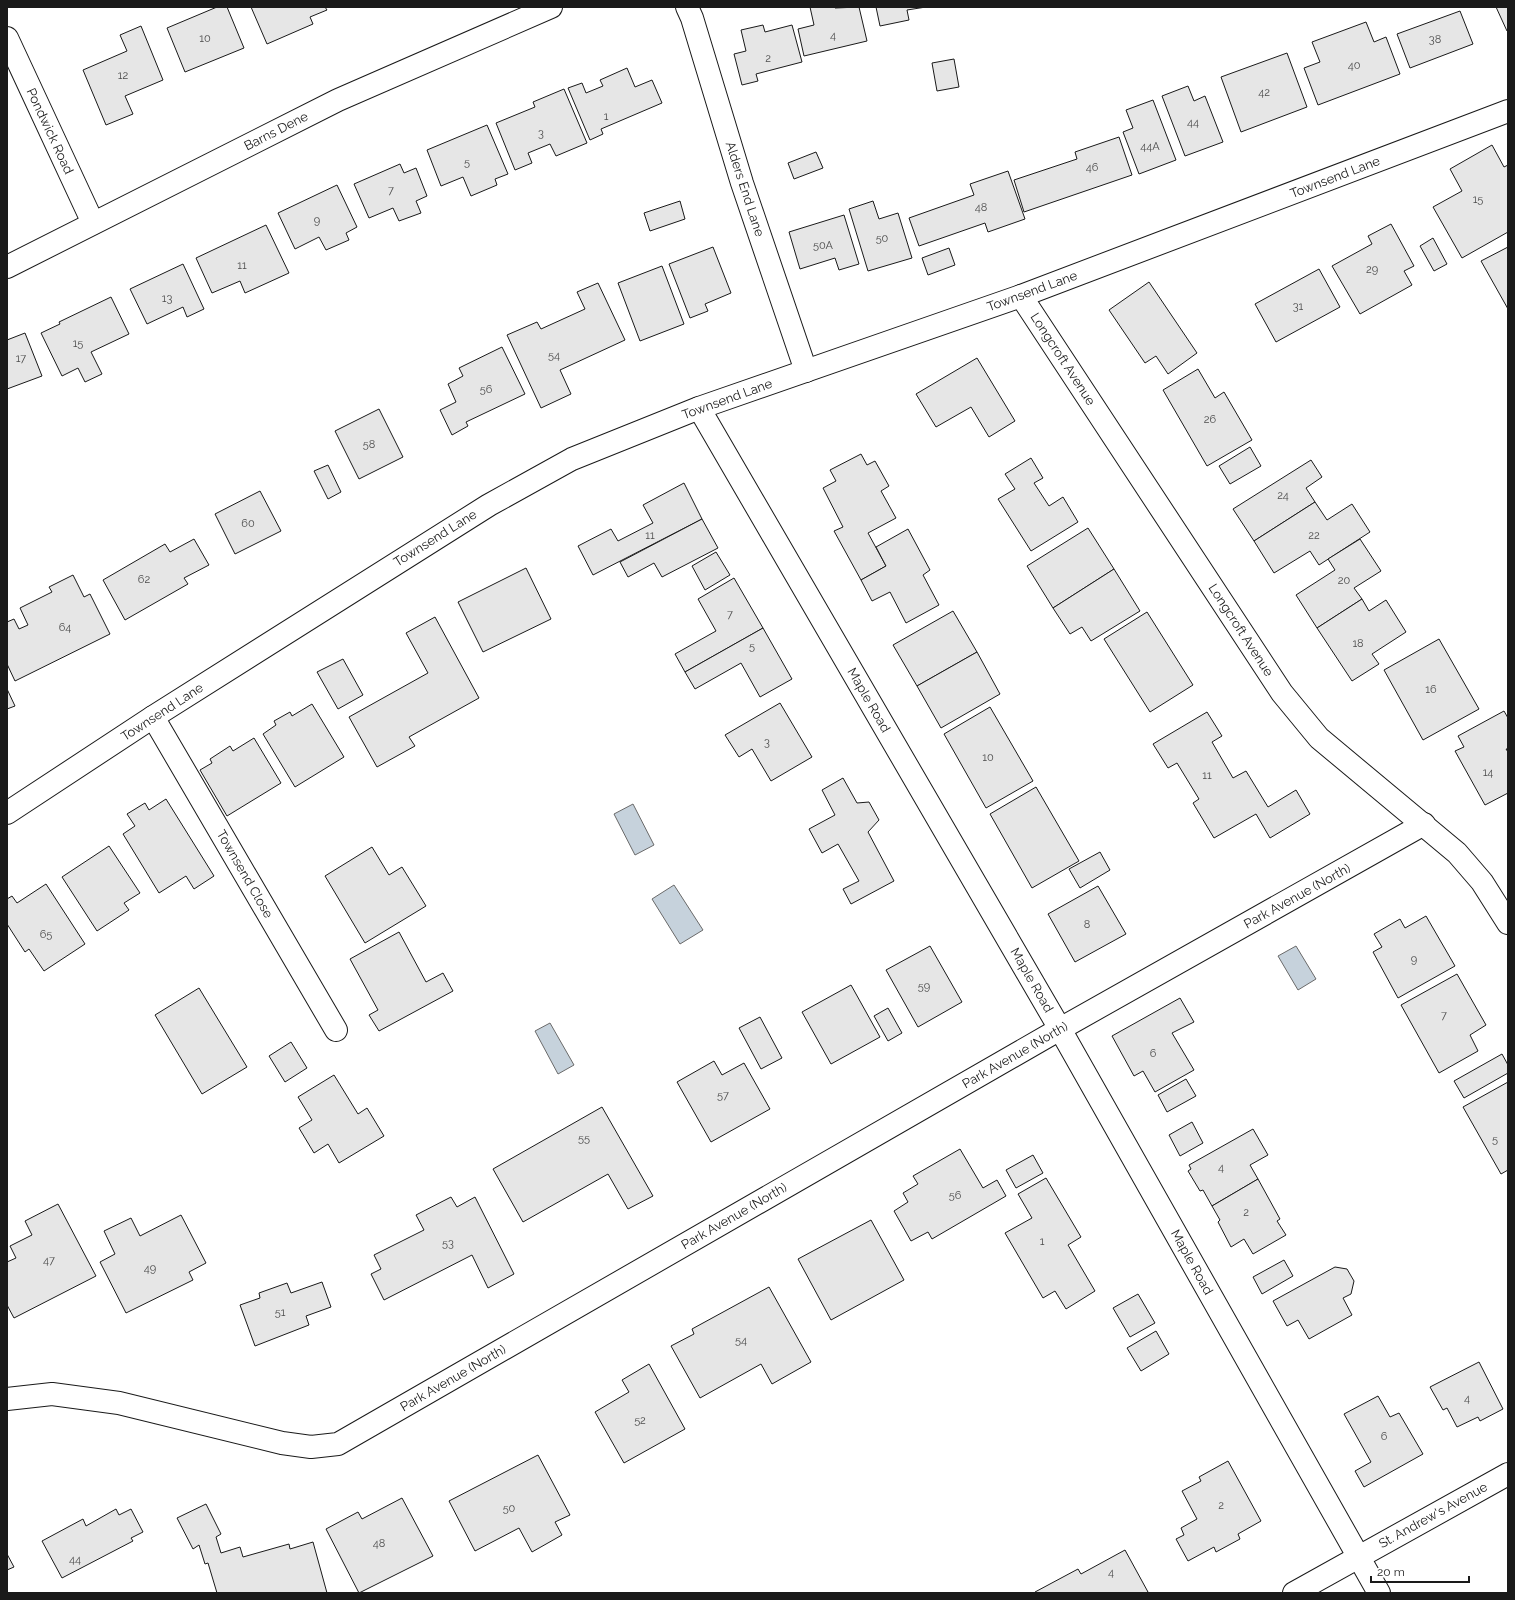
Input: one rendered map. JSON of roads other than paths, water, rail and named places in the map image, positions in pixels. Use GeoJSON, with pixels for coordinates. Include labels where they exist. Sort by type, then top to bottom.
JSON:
{"type":"FeatureCollection","features":[{"type":"Feature","properties":{"kind":"street","name":"Barns Dene"},"geometry":{"type":"LineString","coordinates":[[7,268],[93,223],[338,100],[551,7]]}},
{"type":"Feature","properties":{"kind":"street","name":"Alders End Lane"},"geometry":{"type":"LineString","coordinates":[[686,7],[692,18],[742,183],[806,371]]}},
{"type":"Feature","properties":{"kind":"street","name":"Pondwick Road"},"geometry":{"type":"LineString","coordinates":[[7,38],[93,223]]}},
{"type":"Feature","properties":{"kind":"street","name":"Townsend Lane"},"geometry":{"type":"LineString","coordinates":[[7,813],[154,717],[488,505],[572,459],[699,408],[1021,296],[1508,111]]}},
{"type":"Feature","properties":{"kind":"street","name":"Longcroft Avenue"},"geometry":{"type":"LineString","coordinates":[[1021,296],[1282,693],[1319,738],[1457,853],[1482,882],[1508,923]]}},
{"type":"Feature","properties":{"kind":"street","name":"Maple Road"},"geometry":{"type":"LineString","coordinates":[[699,408],[1060,1029],[1379,1593]]}},
{"type":"Feature","properties":{"kind":"street","name":"Townsend Close"},"geometry":{"type":"LineString","coordinates":[[154,717],[336,1030]]}},
{"type":"Feature","properties":{"kind":"street","name":"Park Avenue (North)"},"geometry":{"type":"LineString","coordinates":[[7,1399],[52,1394],[111,1402],[282,1443],[311,1447],[338,1444],[1060,1029],[1424,824]]}},
{"type":"Feature","properties":{"kind":"street","name":"St. Andrew's Avenue"},"geometry":{"type":"LineString","coordinates":[[1294,1593],[1508,1474]]}}]}
